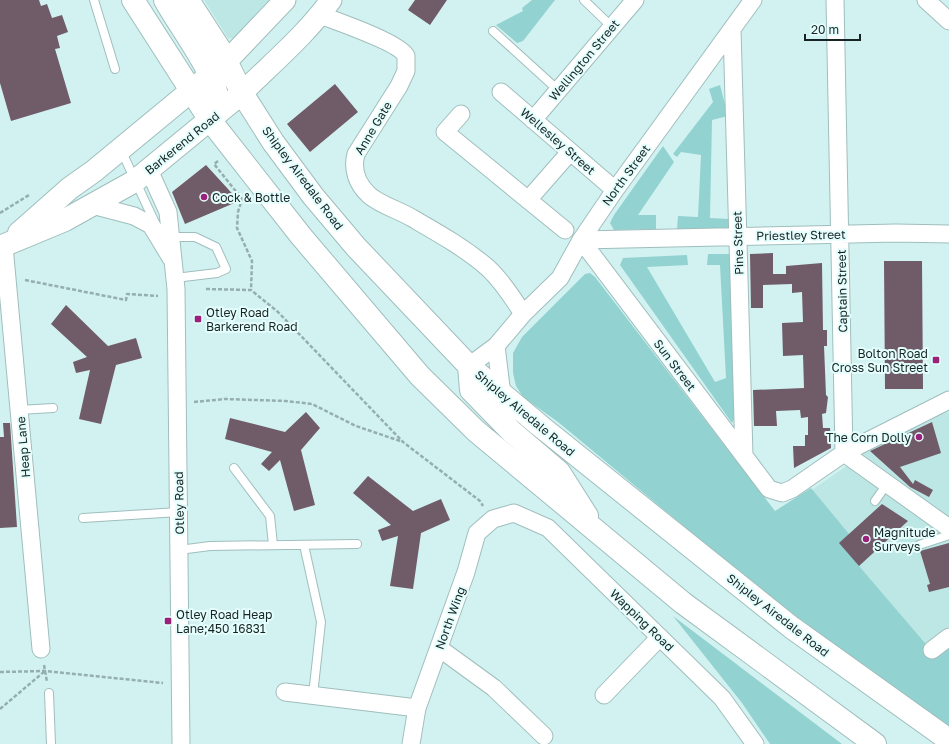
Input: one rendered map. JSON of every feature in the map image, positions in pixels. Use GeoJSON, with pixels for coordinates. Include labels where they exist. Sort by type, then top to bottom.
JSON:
{"type":"FeatureCollection","features":[{"type":"Feature","properties":{"kind":"main road"},"geometry":{"type":"LineString","coordinates":[[133,0],[210,120],[301,236],[420,376],[476,431],[683,603],[875,744]]}},
{"type":"Feature","properties":{"kind":"main road"},"geometry":{"type":"LineString","coordinates":[[165,0],[218,68],[217,97],[214,114],[210,120]]}},
{"type":"Feature","properties":{"kind":"main road","name":"Shipley Airedale Road"},"geometry":{"type":"LineString","coordinates":[[188,0],[218,68],[242,94],[273,142],[327,213],[356,247],[469,366],[502,395],[791,627],[949,740]]}},
{"type":"Feature","properties":{"kind":"main road"},"geometry":{"type":"LineString","coordinates":[[2,247],[70,188],[120,150],[218,68]]}},
{"type":"Feature","properties":{"kind":"main road","name":"Barkerend Road"},"geometry":{"type":"LineString","coordinates":[[2,247],[65,220],[142,175],[242,94]]}},
{"type":"Feature","properties":{"kind":"main road"},"geometry":{"type":"LineString","coordinates":[[469,366],[471,390],[512,432],[559,472],[598,532]]}},
{"type":"Feature","properties":{"kind":"street"},"geometry":{"type":"LineString","coordinates":[[218,68],[285,0]]}},
{"type":"Feature","properties":{"kind":"street","name":"Wellington Street"},"geometry":{"type":"LineString","coordinates":[[533,120],[635,0]]}},
{"type":"Feature","properties":{"kind":"street","name":"North Street"},"geometry":{"type":"LineString","coordinates":[[469,366],[496,346],[523,314],[560,278],[581,240],[615,190],[753,0]]}},
{"type":"Feature","properties":{"kind":"street","name":"Captain Street"},"geometry":{"type":"LineString","coordinates":[[835,0],[841,234],[844,453]]}},
{"type":"Feature","properties":{"kind":"street"},"geometry":{"type":"LineString","coordinates":[[926,0],[949,21]]}},
{"type":"Feature","properties":{"kind":"street","name":"Barkerend Road"},"geometry":{"type":"LineString","coordinates":[[242,94],[325,8]]}},
{"type":"Feature","properties":{"kind":"street","name":"Anne Gate"},"geometry":{"type":"LineString","coordinates":[[325,8],[349,26],[399,48],[406,56],[406,71],[400,86],[356,154],[354,164],[356,174],[364,190],[377,200],[452,241],[488,268],[507,290],[523,314]]}},
{"type":"Feature","properties":{"kind":"street","name":"Pine Street"},"geometry":{"type":"LineString","coordinates":[[732,30],[744,456]]}},
{"type":"Feature","properties":{"kind":"street","name":"Wellesley Street"},"geometry":{"type":"LineString","coordinates":[[501,92],[615,190]]}},
{"type":"Feature","properties":{"kind":"street"},"geometry":{"type":"LineString","coordinates":[[461,114],[445,132],[565,230]]}},
{"type":"Feature","properties":{"kind":"street"},"geometry":{"type":"LineString","coordinates":[[528,200],[570,152]]}},
{"type":"Feature","properties":{"kind":"street","name":"Otley Road"},"geometry":{"type":"LineString","coordinates":[[142,175],[168,212],[176,284],[181,744]]}},
{"type":"Feature","properties":{"kind":"street","name":"Otley Road"},"geometry":{"type":"LineString","coordinates":[[92,205],[134,216],[151,226],[173,262]]}},
{"type":"Feature","properties":{"kind":"street","name":"Priestley Street"},"geometry":{"type":"LineString","coordinates":[[581,240],[841,234],[949,234]]}},
{"type":"Feature","properties":{"kind":"street","name":"Sun Street"},"geometry":{"type":"LineString","coordinates":[[581,240],[769,489],[782,493],[792,489],[844,453]]}},
{"type":"Feature","properties":{"kind":"street","name":"Heap Lane"},"geometry":{"type":"LineString","coordinates":[[2,247],[7,276],[40,649]]}},
{"type":"Feature","properties":{"kind":"street"},"geometry":{"type":"LineString","coordinates":[[496,346],[502,395]]}},
{"type":"Feature","properties":{"kind":"street"},"geometry":{"type":"LineString","coordinates":[[949,400],[844,453],[949,528]]}},
{"type":"Feature","properties":{"kind":"street","name":"North Wing"},"geometry":{"type":"LineString","coordinates":[[411,744],[417,708],[466,572],[477,533],[493,519],[514,513]]}},
{"type":"Feature","properties":{"kind":"street","name":"Wapping Road"},"geometry":{"type":"LineString","coordinates":[[514,513],[548,528],[722,698],[755,744]]}},
{"type":"Feature","properties":{"kind":"street"},"geometry":{"type":"LineString","coordinates":[[604,695],[660,637]]}},
{"type":"Feature","properties":{"kind":"street"},"geometry":{"type":"LineString","coordinates":[[932,650],[949,637]]}},
{"type":"Feature","properties":{"kind":"street"},"geometry":{"type":"LineString","coordinates":[[439,648],[494,688],[544,736]]}},
{"type":"Feature","properties":{"kind":"street"},"geometry":{"type":"LineString","coordinates":[[285,692],[417,708]]}},
{"type":"Feature","properties":{"kind":"lane"},"geometry":{"type":"LineString","coordinates":[[94,0],[115,69]]}},
{"type":"Feature","properties":{"kind":"lane"},"geometry":{"type":"LineString","coordinates":[[584,0],[612,27]]}},
{"type":"Feature","properties":{"kind":"lane"},"geometry":{"type":"LineString","coordinates":[[493,31],[558,90]]}},
{"type":"Feature","properties":{"kind":"lane"},"geometry":{"type":"LineString","coordinates":[[120,150],[142,175],[173,262]]}},
{"type":"Feature","properties":{"kind":"lane"},"geometry":{"type":"LineString","coordinates":[[170,237],[195,237],[216,247],[226,269],[217,273],[176,284]]}},
{"type":"Feature","properties":{"kind":"lane"},"geometry":{"type":"LineString","coordinates":[[19,410],[53,408]]}},
{"type":"Feature","properties":{"kind":"lane"},"geometry":{"type":"LineString","coordinates":[[234,468],[270,516],[273,545]]}},
{"type":"Feature","properties":{"kind":"lane"},"geometry":{"type":"LineString","coordinates":[[875,501],[887,484]]}},
{"type":"Feature","properties":{"kind":"lane"},"geometry":{"type":"LineString","coordinates":[[84,518],[179,512]]}},
{"type":"Feature","properties":{"kind":"lane"},"geometry":{"type":"LineString","coordinates":[[919,545],[949,534]]}},
{"type":"Feature","properties":{"kind":"lane"},"geometry":{"type":"LineString","coordinates":[[179,550],[210,546],[357,544]]}},
{"type":"Feature","properties":{"kind":"lane"},"geometry":{"type":"LineString","coordinates":[[304,545],[321,622],[313,695]]}},
{"type":"Feature","properties":{"kind":"lane"},"geometry":{"type":"LineString","coordinates":[[49,693],[51,744]]}},
{"type":"Feature","properties":{"kind":"path"},"geometry":{"type":"LineString","coordinates":[[234,151],[214,164],[242,199],[238,212],[237,228],[252,261],[251,290]]}},
{"type":"Feature","properties":{"kind":"path"},"geometry":{"type":"LineString","coordinates":[[7,276],[126,300],[127,294],[158,296],[176,284],[251,290],[278,312],[403,442],[480,501],[493,519]]}},
{"type":"Feature","properties":{"kind":"path"},"geometry":{"type":"LineString","coordinates":[[178,404],[225,399],[286,401],[312,404],[356,426],[403,442]]}},
{"type":"Feature","properties":{"kind":"path"},"geometry":{"type":"LineString","coordinates":[[0,672],[45,671],[180,685]]}},
{"type":"Feature","properties":{"kind":"path"},"geometry":{"type":"LineString","coordinates":[[0,709],[45,671]]}},
{"type":"Feature","properties":{"kind":"shaded area"},"geometry":{"type":"Polygon","coordinates":[[[204,0],[287,0],[241,40],[228,38],[204,0]]]}},
{"type":"Feature","properties":{"kind":"shaded area"},"geometry":{"type":"Polygon","coordinates":[[[532,0],[555,0],[523,41],[517,43],[496,25],[523,11],[522,8],[532,0]]]}},
{"type":"Feature","properties":{"kind":"shaded area"},"geometry":{"type":"Polygon","coordinates":[[[720,85],[728,116],[712,120],[710,218],[729,219],[730,231],[677,229],[678,216],[698,217],[701,155],[681,152],[677,157],[673,154],[713,102],[709,89],[720,85]]]}},
{"type":"Feature","properties":{"kind":"shaded area"},"geometry":{"type":"Polygon","coordinates":[[[663,146],[674,162],[638,215],[656,215],[656,229],[614,230],[610,223],[614,215],[663,146]]]}},
{"type":"Feature","properties":{"kind":"shaded area"},"geometry":{"type":"Polygon","coordinates":[[[708,254],[732,254],[735,417],[732,423],[620,265],[623,258],[687,255],[688,265],[647,267],[715,382],[726,378],[720,265],[707,265],[708,254]]]}},
{"type":"Feature","properties":{"kind":"shaded area"},"geometry":{"type":"Polygon","coordinates":[[[590,273],[595,277],[775,511],[811,488],[849,534],[859,566],[937,657],[949,648],[949,727],[884,684],[750,581],[558,422],[523,397],[516,386],[513,373],[513,353],[522,337],[585,274],[590,273]]]}},
{"type":"Feature","properties":{"kind":"shaded area"},"geometry":{"type":"Polygon","coordinates":[[[949,412],[949,648],[937,657],[800,498],[864,454],[865,450],[937,415],[949,412]]]}},
{"type":"Feature","properties":{"kind":"shaded area"},"geometry":{"type":"Polygon","coordinates":[[[673,616],[842,744],[770,744],[742,703],[673,616]]]}},
{"type":"Feature","properties":{"kind":"building"},"geometry":{"type":"Polygon","coordinates":[[[0,0],[39,0],[41,6],[47,4],[52,18],[62,15],[68,32],[57,36],[60,48],[55,49],[71,103],[11,121],[0,83],[0,0]]]}},
{"type":"Feature","properties":{"kind":"building"},"geometry":{"type":"Polygon","coordinates":[[[415,0],[447,0],[430,25],[408,10],[415,0]]]}},
{"type":"Feature","properties":{"kind":"building"},"geometry":{"type":"Polygon","coordinates":[[[335,84],[358,112],[310,152],[287,124],[335,84]]]}},
{"type":"Feature","properties":{"kind":"building","name":"Cock & Bottle"},"geometry":{"type":"Polygon","coordinates":[[[206,165],[239,201],[185,224],[172,192],[206,165]]]}},
{"type":"Feature","properties":{"kind":"building"},"geometry":{"type":"Polygon","coordinates":[[[773,253],[773,274],[786,274],[786,266],[822,263],[823,330],[827,330],[827,346],[824,346],[826,395],[828,397],[826,413],[822,414],[823,428],[830,428],[831,448],[794,468],[793,446],[805,446],[805,435],[808,435],[808,417],[801,418],[800,410],[776,411],[777,426],[754,426],[753,390],[804,388],[803,355],[783,356],[782,323],[803,322],[802,292],[792,293],[792,284],[763,285],[763,308],[751,308],[750,254],[773,253]]]}},
{"type":"Feature","properties":{"kind":"building"},"geometry":{"type":"Polygon","coordinates":[[[884,261],[922,261],[923,389],[885,389],[884,261]]]}},
{"type":"Feature","properties":{"kind":"building"},"geometry":{"type":"Polygon","coordinates":[[[66,305],[108,346],[136,338],[142,358],[116,365],[101,424],[79,419],[90,370],[76,373],[73,362],[87,357],[51,324],[66,305]]]}},
{"type":"Feature","properties":{"kind":"building"},"geometry":{"type":"Polygon","coordinates":[[[306,412],[320,428],[301,450],[315,505],[294,511],[280,460],[269,471],[261,464],[272,452],[225,439],[230,418],[285,432],[306,412]]]}},
{"type":"Feature","properties":{"kind":"building","name":"The Corn Dolly"},"geometry":{"type":"Polygon","coordinates":[[[932,422],[941,453],[900,467],[913,484],[915,480],[933,490],[929,497],[910,487],[870,451],[932,422]]]}},
{"type":"Feature","properties":{"kind":"building"},"geometry":{"type":"Polygon","coordinates":[[[3,423],[10,423],[17,527],[0,528],[0,437],[4,437],[3,423]]]}},
{"type":"Feature","properties":{"kind":"building"},"geometry":{"type":"Polygon","coordinates":[[[368,476],[413,511],[441,499],[450,520],[421,533],[413,589],[390,586],[398,536],[382,541],[378,530],[391,525],[353,493],[368,476]]]}},
{"type":"Feature","properties":{"kind":"building","name":"Magnitude Surveys"},"geometry":{"type":"Polygon","coordinates":[[[882,504],[908,521],[859,566],[839,543],[882,504]]]}},
{"type":"Feature","properties":{"kind":"building"},"geometry":{"type":"Polygon","coordinates":[[[949,543],[949,587],[929,592],[927,585],[930,584],[920,551],[949,543]]]}},
{"type":"Feature","properties":{"kind":"place","name":"Cock & Bottle"},"geometry":{"type":"Point","coordinates":[204,197]}},
{"type":"Feature","properties":{"kind":"place","name":"Otley Road Barkerend Road"},"geometry":{"type":"Point","coordinates":[198,319]}},
{"type":"Feature","properties":{"kind":"place","name":"Bolton Road Cross Sun Street"},"geometry":{"type":"Point","coordinates":[936,360]}},
{"type":"Feature","properties":{"kind":"place","name":"The Corn Dolly"},"geometry":{"type":"Point","coordinates":[919,437]}},
{"type":"Feature","properties":{"kind":"place","name":"Magnitude Surveys"},"geometry":{"type":"Point","coordinates":[866,539]}},
{"type":"Feature","properties":{"kind":"place","name":"Otley Road Heap Lane;450 16831"},"geometry":{"type":"Point","coordinates":[168,621]}}]}
